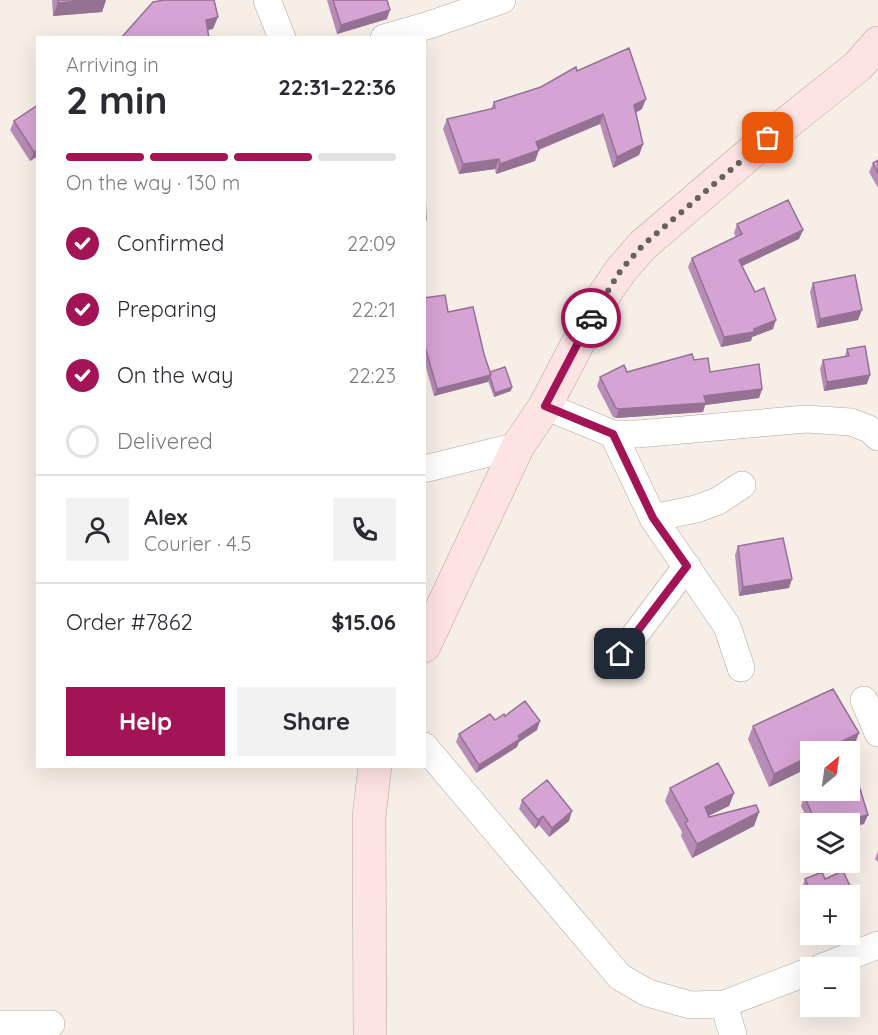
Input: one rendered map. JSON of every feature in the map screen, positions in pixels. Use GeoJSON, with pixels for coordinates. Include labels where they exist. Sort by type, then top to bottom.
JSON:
{"type":"FeatureCollection","features":[{"type":"Feature","properties":{"kind":"street"},"geometry":{"type":"LineString","coordinates":[[267,0],[281,36]]}},
{"type":"Feature","properties":{"kind":"street"},"geometry":{"type":"LineString","coordinates":[[390,36],[502,0]]}},
{"type":"Feature","properties":{"kind":"street"},"geometry":{"type":"LineString","coordinates":[[426,642],[518,446],[545,406],[600,302],[621,270],[643,245],[768,138],[858,66],[878,43]]}},
{"type":"Feature","properties":{"kind":"street"},"geometry":{"type":"LineString","coordinates":[[545,406],[613,434],[638,434],[806,419],[851,422],[869,429],[878,437]]}},
{"type":"Feature","properties":{"kind":"street"},"geometry":{"type":"LineString","coordinates":[[613,434],[653,518],[727,626],[741,668]]}},
{"type":"Feature","properties":{"kind":"street"},"geometry":{"type":"LineString","coordinates":[[426,469],[518,446]]}},
{"type":"Feature","properties":{"kind":"street"},"geometry":{"type":"LineString","coordinates":[[653,518],[696,509],[718,501],[742,485]]}},
{"type":"Feature","properties":{"kind":"street"},"geometry":{"type":"LineString","coordinates":[[620,654],[687,566]]}},
{"type":"Feature","properties":{"kind":"street"},"geometry":{"type":"LineString","coordinates":[[864,700],[878,733]]}},
{"type":"Feature","properties":{"kind":"street"},"geometry":{"type":"LineString","coordinates":[[426,748],[620,977],[648,993],[690,1005],[724,1004],[800,975]]}},
{"type":"Feature","properties":{"kind":"street"},"geometry":{"type":"LineString","coordinates":[[370,1035],[369,817],[375,768]]}},
{"type":"Feature","properties":{"kind":"street"},"geometry":{"type":"LineString","coordinates":[[848,957],[878,945]]}},
{"type":"Feature","properties":{"kind":"street"},"geometry":{"type":"LineString","coordinates":[[724,1004],[733,1035]]}},
{"type":"Feature","properties":{"kind":"street"},"geometry":{"type":"LineString","coordinates":[[0,1024],[51,1024]]}},
{"type":"Feature","properties":{"kind":"building"},"geometry":{"type":"Polygon","coordinates":[[[58,0],[92,0],[58,3],[58,0]]]}},
{"type":"Feature","properties":{"kind":"building"},"geometry":{"type":"Polygon","coordinates":[[[214,0],[218,17],[206,20],[209,36],[123,36],[153,2],[214,0]]]}},
{"type":"Feature","properties":{"kind":"building"},"geometry":{"type":"Polygon","coordinates":[[[333,0],[387,0],[390,10],[341,25],[333,0]]]}},
{"type":"Feature","properties":{"kind":"building"},"geometry":{"type":"Polygon","coordinates":[[[629,48],[646,99],[634,105],[643,144],[617,157],[603,114],[536,142],[539,150],[500,164],[499,159],[463,164],[447,119],[495,108],[494,102],[541,87],[576,67],[577,71],[629,48]]]}},
{"type":"Feature","properties":{"kind":"building"},"geometry":{"type":"Polygon","coordinates":[[[36,106],[36,150],[34,152],[14,121],[36,106]]]}},
{"type":"Feature","properties":{"kind":"building"},"geometry":{"type":"Polygon","coordinates":[[[878,160],[878,173],[873,163],[878,160]]]}},
{"type":"Feature","properties":{"kind":"building"},"geometry":{"type":"Polygon","coordinates":[[[788,200],[803,230],[739,260],[755,292],[764,288],[776,320],[754,329],[754,332],[724,337],[692,258],[742,234],[737,224],[788,200]]]}},
{"type":"Feature","properties":{"kind":"building"},"geometry":{"type":"Polygon","coordinates":[[[855,275],[862,310],[820,319],[813,283],[855,275]]]}},
{"type":"Feature","properties":{"kind":"building"},"geometry":{"type":"Polygon","coordinates":[[[445,295],[448,312],[473,307],[491,375],[437,389],[426,350],[426,298],[445,295]]]}},
{"type":"Feature","properties":{"kind":"building"},"geometry":{"type":"Polygon","coordinates":[[[865,346],[870,375],[827,382],[823,360],[849,356],[847,349],[865,346]]]}},
{"type":"Feature","properties":{"kind":"building"},"geometry":{"type":"Polygon","coordinates":[[[692,354],[694,360],[708,358],[710,372],[759,364],[762,389],[704,396],[706,403],[619,409],[616,408],[600,377],[624,365],[627,372],[692,354]]]}},
{"type":"Feature","properties":{"kind":"building"},"geometry":{"type":"Polygon","coordinates":[[[505,367],[512,387],[495,393],[490,372],[505,367]]]}},
{"type":"Feature","properties":{"kind":"building"},"geometry":{"type":"Polygon","coordinates":[[[783,538],[792,579],[743,587],[738,546],[783,538]]]}},
{"type":"Feature","properties":{"kind":"building"},"geometry":{"type":"Polygon","coordinates":[[[833,689],[859,733],[843,741],[800,741],[800,761],[774,774],[753,726],[833,689]]]}},
{"type":"Feature","properties":{"kind":"building"},"geometry":{"type":"Polygon","coordinates":[[[525,701],[540,721],[518,736],[520,739],[479,765],[459,734],[490,714],[495,720],[504,714],[505,716],[525,701]]]}},
{"type":"Feature","properties":{"kind":"building"},"geometry":{"type":"Polygon","coordinates":[[[718,763],[734,793],[705,807],[709,817],[756,805],[759,812],[697,844],[685,823],[688,821],[670,788],[718,763]]]}},
{"type":"Feature","properties":{"kind":"building"},"geometry":{"type":"Polygon","coordinates":[[[547,780],[572,811],[552,828],[543,816],[538,820],[522,800],[547,780]]]}},
{"type":"Feature","properties":{"kind":"building"},"geometry":{"type":"Polygon","coordinates":[[[860,789],[868,815],[860,817],[860,813],[812,813],[806,801],[860,801],[860,789]]]}},
{"type":"Feature","properties":{"kind":"building"},"geometry":{"type":"Polygon","coordinates":[[[822,873],[825,879],[844,873],[850,885],[808,885],[805,879],[822,873]]]}},
{"type":"Feature","properties":{"kind":"way so far"},"geometry":{"type":"LineString","coordinates":[[591,318],[621,270],[643,245],[768,138]]}},
{"type":"Feature","properties":{"kind":"route"},"geometry":{"type":"LineString","coordinates":[[591,318],[545,406],[613,434],[653,518],[687,566],[620,654]]}}]}
